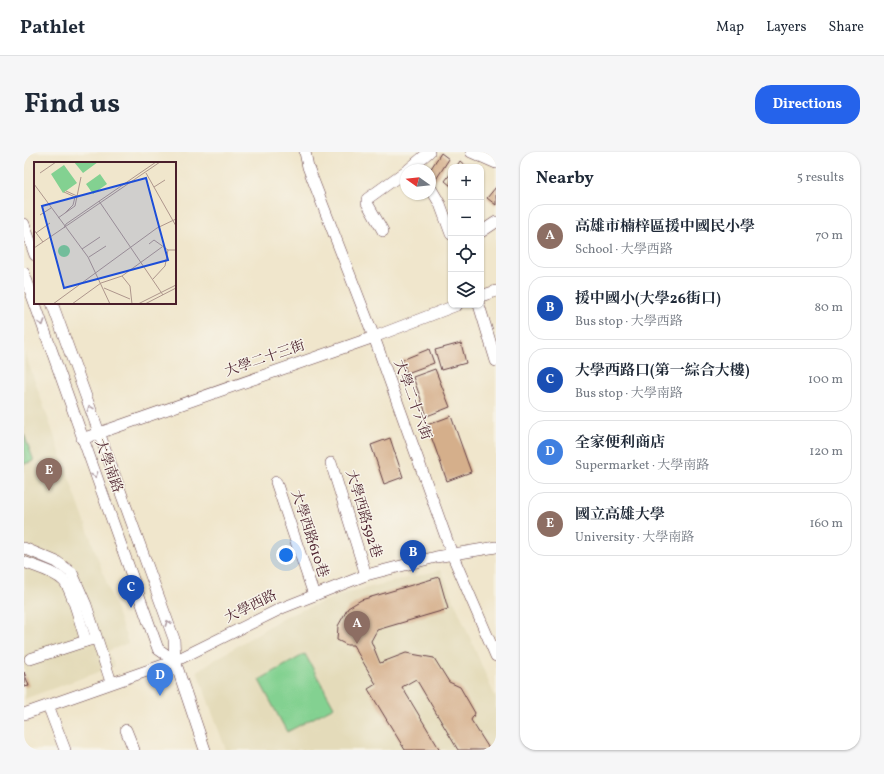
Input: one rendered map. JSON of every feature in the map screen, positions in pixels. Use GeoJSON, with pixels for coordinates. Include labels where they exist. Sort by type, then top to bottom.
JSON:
{"type":"FeatureCollection","features":[{"type":"Feature","properties":{"kind":"street","name":"大學二十六街"},"geometry":{"type":"LineString","coordinates":[[304,152],[308,167],[374,337],[452,554],[496,656]]}},
{"type":"Feature","properties":{"kind":"street"},"geometry":{"type":"LineString","coordinates":[[417,164],[429,152]]}},
{"type":"Feature","properties":{"kind":"street"},"geometry":{"type":"LineString","coordinates":[[471,152],[496,163]]}},
{"type":"Feature","properties":{"kind":"street"},"geometry":{"type":"LineString","coordinates":[[383,231],[367,203],[367,199],[400,177]]}},
{"type":"Feature","properties":{"kind":"street"},"geometry":{"type":"LineString","coordinates":[[436,197],[448,226]]}},
{"type":"Feature","properties":{"kind":"street"},"geometry":{"type":"LineString","coordinates":[[484,230],[496,222]]}},
{"type":"Feature","properties":{"kind":"street"},"geometry":{"type":"LineString","coordinates":[[24,224],[34,252]]}},
{"type":"Feature","properties":{"kind":"street","name":"大學南路"},"geometry":{"type":"LineString","coordinates":[[24,273],[34,301]]}},
{"type":"Feature","properties":{"kind":"street"},"geometry":{"type":"LineString","coordinates":[[484,295],[496,291]]}},
{"type":"Feature","properties":{"kind":"street","name":"大學南路"},"geometry":{"type":"LineString","coordinates":[[35,304],[158,648],[175,661]]}},
{"type":"Feature","properties":{"kind":"street","name":"大學南路"},"geometry":{"type":"LineString","coordinates":[[52,304],[174,639],[175,661],[205,750]]}},
{"type":"Feature","properties":{"kind":"street","name":"大學二十三街"},"geometry":{"type":"LineString","coordinates":[[82,438],[374,337],[449,308]]}},
{"type":"Feature","properties":{"kind":"street"},"geometry":{"type":"LineString","coordinates":[[480,308],[496,361]]}},
{"type":"Feature","properties":{"kind":"street","name":"大學西路592巷"},"geometry":{"type":"LineString","coordinates":[[331,463],[366,575]]}},
{"type":"Feature","properties":{"kind":"street","name":"大學西路610巷"},"geometry":{"type":"LineString","coordinates":[[276,482],[314,595]]}},
{"type":"Feature","properties":{"kind":"street","name":"大學西路"},"geometry":{"type":"LineString","coordinates":[[24,714],[111,682],[175,661],[282,608],[366,575],[452,554],[496,547]]}},
{"type":"Feature","properties":{"kind":"street"},"geometry":{"type":"LineString","coordinates":[[24,548],[57,562],[72,573],[86,605],[91,640]]}},
{"type":"Feature","properties":{"kind":"street"},"geometry":{"type":"LineString","coordinates":[[24,562],[52,574],[64,582],[111,682]]}},
{"type":"Feature","properties":{"kind":"street"},"geometry":{"type":"LineString","coordinates":[[30,659],[91,640]]}},
{"type":"Feature","properties":{"kind":"street"},"geometry":{"type":"LineString","coordinates":[[48,705],[65,750]]}},
{"type":"Feature","properties":{"kind":"street"},"geometry":{"type":"LineString","coordinates":[[126,730],[134,750]]}},
{"type":"Feature","properties":{"kind":"shaded area"},"geometry":{"type":"Polygon","coordinates":[[[24,351],[128,643],[108,651],[115,666],[24,699],[24,351]]]}},
{"type":"Feature","properties":{"kind":"shaded area"},"geometry":{"type":"Polygon","coordinates":[[[441,570],[496,699],[496,750],[226,750],[197,671],[284,617],[346,593],[441,570]]]}},
{"type":"Feature","properties":{"kind":"green space"},"geometry":{"type":"Polygon","coordinates":[[[24,434],[34,461],[24,464],[24,434]]]}},
{"type":"Feature","properties":{"kind":"green space"},"geometry":{"type":"Polygon","coordinates":[[[305,654],[334,707],[287,732],[259,680],[305,654]]]}},
{"type":"Feature","properties":{"kind":"building"},"geometry":{"type":"Polygon","coordinates":[[[441,153],[449,159],[436,179],[436,164],[434,164],[441,153]]]}},
{"type":"Feature","properties":{"kind":"building"},"geometry":{"type":"Polygon","coordinates":[[[496,187],[496,205],[487,198],[496,187]]]}},
{"type":"Feature","properties":{"kind":"building"},"geometry":{"type":"Polygon","coordinates":[[[461,343],[466,363],[441,370],[435,350],[461,343]]]}},
{"type":"Feature","properties":{"kind":"building"},"geometry":{"type":"Polygon","coordinates":[[[429,349],[434,363],[407,373],[402,360],[429,349]]]}},
{"type":"Feature","properties":{"kind":"building"},"geometry":{"type":"Polygon","coordinates":[[[435,369],[450,407],[427,416],[413,377],[435,369]]]}},
{"type":"Feature","properties":{"kind":"building"},"geometry":{"type":"Polygon","coordinates":[[[451,416],[471,472],[447,481],[427,425],[451,416]]]}},
{"type":"Feature","properties":{"kind":"building"},"geometry":{"type":"Polygon","coordinates":[[[390,438],[403,477],[384,484],[371,445],[390,438]]]}},
{"type":"Feature","properties":{"kind":"building"},"geometry":{"type":"Polygon","coordinates":[[[439,577],[448,609],[377,630],[371,641],[380,663],[406,653],[434,658],[449,682],[460,687],[475,713],[471,720],[490,750],[458,750],[416,679],[402,687],[440,750],[405,750],[368,689],[376,684],[353,645],[347,645],[337,640],[338,626],[348,608],[361,600],[439,577]]]}},
{"type":"Feature","properties":{"kind":"building"},"geometry":{"type":"Polygon","coordinates":[[[24,672],[29,686],[24,687],[24,672]]]}},
{"type":"Feature","properties":{"kind":"place","name":"國立高雄大學"},"geometry":{"type":"Point","coordinates":[49,491]}},
{"type":"Feature","properties":{"kind":"place","name":"援中國小(大學26街口)"},"geometry":{"type":"Point","coordinates":[413,573]}},
{"type":"Feature","properties":{"kind":"place","name":"大學西路口(第一綜合大樓)"},"geometry":{"type":"Point","coordinates":[131,608]}},
{"type":"Feature","properties":{"kind":"place","name":"高雄市楠梓區援中國民小學"},"geometry":{"type":"Point","coordinates":[357,644]}},
{"type":"Feature","properties":{"kind":"place","name":"全家便利商店"},"geometry":{"type":"Point","coordinates":[160,696]}}]}
